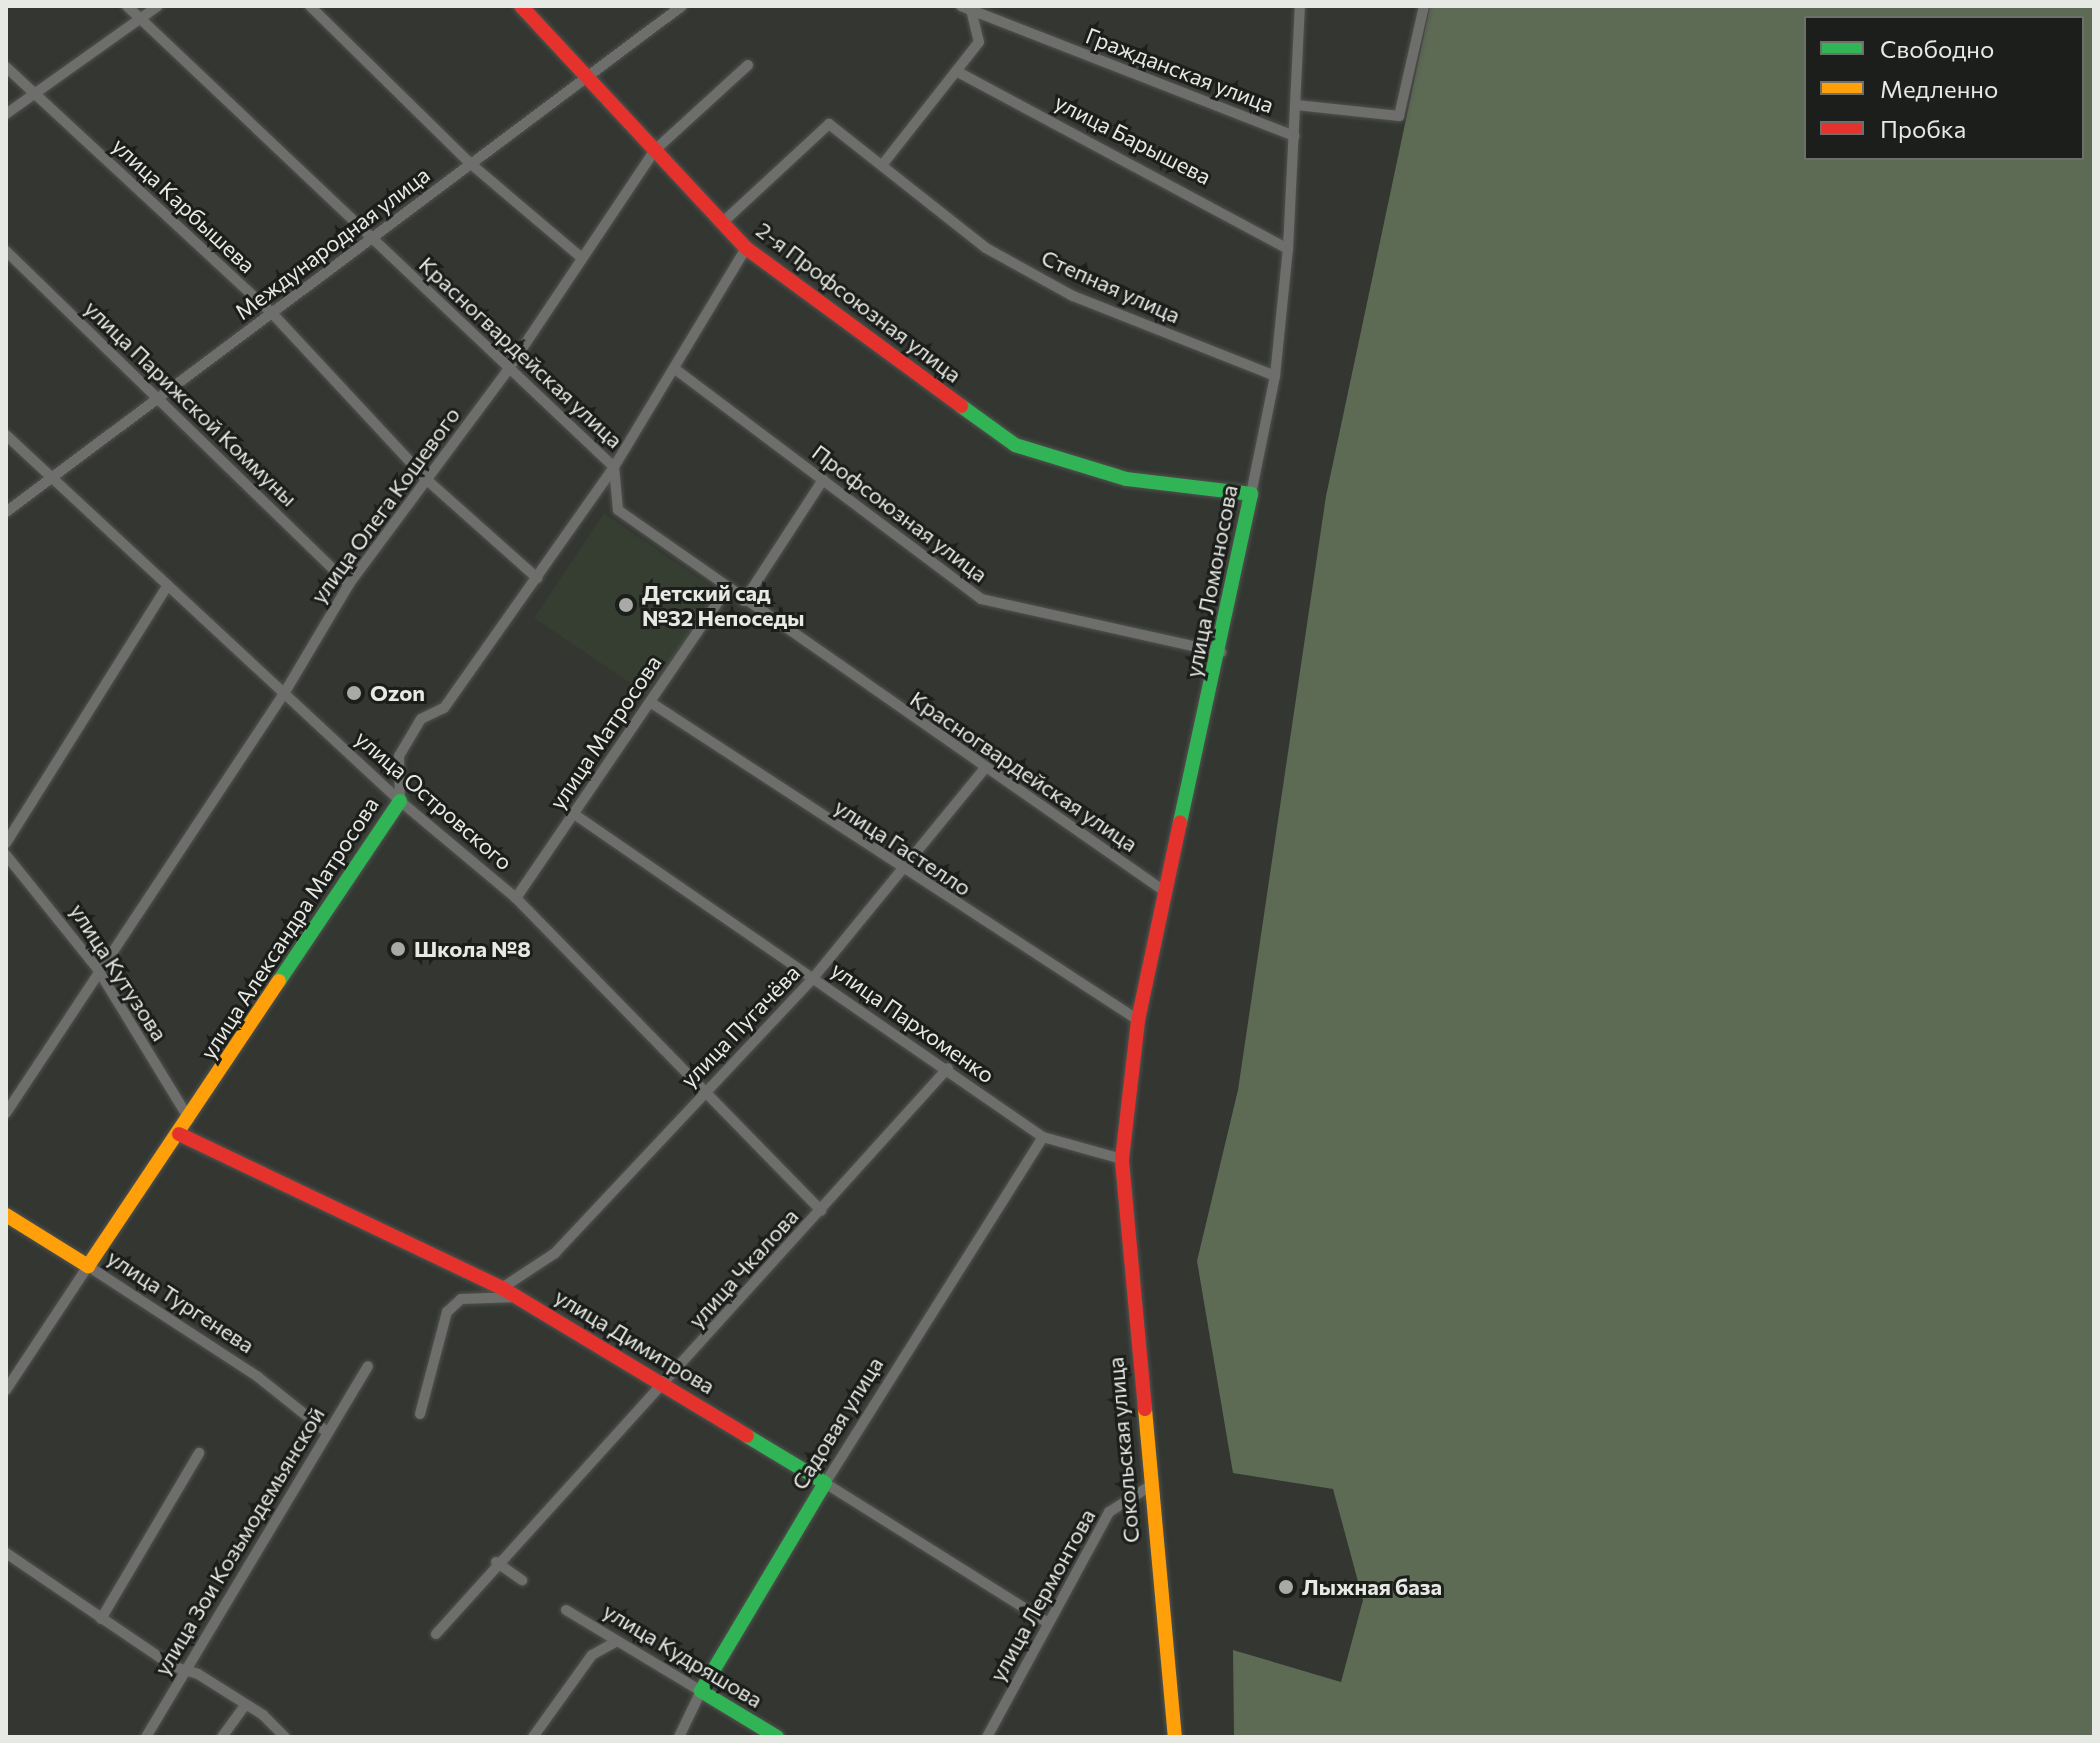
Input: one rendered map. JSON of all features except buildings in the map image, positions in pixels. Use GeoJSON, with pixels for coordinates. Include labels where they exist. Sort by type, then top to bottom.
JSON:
{"type":"FeatureCollection","features":[{"type":"Feature","properties":{"kind":"street","name":"Красногвардейская улица"},"geometry":{"type":"LineString","coordinates":[[127,6],[372,237],[507,371],[614,467],[618,510],[984,769],[1167,893]]}},
{"type":"Feature","properties":{"kind":"street"},"geometry":{"type":"LineString","coordinates":[[6,114],[158,6]]}},
{"type":"Feature","properties":{"kind":"street"},"geometry":{"type":"LineString","coordinates":[[310,6],[471,164],[582,258]]}},
{"type":"Feature","properties":{"kind":"street","name":"2-я Профсоюзная улица"},"geometry":{"type":"LineString","coordinates":[[521,6],[746,248],[1015,445],[1126,479],[1251,494]]}},
{"type":"Feature","properties":{"kind":"street","name":"Международная улица"},"geometry":{"type":"LineString","coordinates":[[6,512],[682,6]]}},
{"type":"Feature","properties":{"kind":"street","name":"улица Ломоносова"},"geometry":{"type":"LineString","coordinates":[[1122,1159],[1138,1020],[1221,652],[1275,376],[1288,249],[1300,6]]}},
{"type":"Feature","properties":{"kind":"street"},"geometry":{"type":"LineString","coordinates":[[883,164],[979,42],[966,7]]}},
{"type":"Feature","properties":{"kind":"street","name":"Гражданская улица"},"geometry":{"type":"LineString","coordinates":[[966,7],[1295,136]]}},
{"type":"Feature","properties":{"kind":"street"},"geometry":{"type":"LineString","coordinates":[[1296,105],[1399,116],[1423,8]]}},
{"type":"Feature","properties":{"kind":"street","name":"улица Олега Кошевого"},"geometry":{"type":"LineString","coordinates":[[6,1113],[97,968],[285,692],[349,584],[507,371],[655,150],[748,65]]}},
{"type":"Feature","properties":{"kind":"street","name":"улица Карбышева"},"geometry":{"type":"LineString","coordinates":[[6,67],[271,312],[426,479],[537,578]]}},
{"type":"Feature","properties":{"kind":"street","name":"улица Барышева"},"geometry":{"type":"LineString","coordinates":[[956,71],[1288,249]]}},
{"type":"Feature","properties":{"kind":"street","name":"Степная улица"},"geometry":{"type":"LineString","coordinates":[[722,223],[829,124],[986,248],[1048,282],[1275,376]]}},
{"type":"Feature","properties":{"kind":"street","name":"улица Александра Матросова"},"geometry":{"type":"LineString","coordinates":[[6,1390],[400,801],[399,756],[421,719],[444,708],[614,467],[746,248]]}},
{"type":"Feature","properties":{"kind":"street","name":"улица Парижской Коммуны"},"geometry":{"type":"LineString","coordinates":[[6,251],[349,584]]}},
{"type":"Feature","properties":{"kind":"street","name":"Профсоюзная улица"},"geometry":{"type":"LineString","coordinates":[[675,369],[981,599],[1221,652]]}},
{"type":"Feature","properties":{"kind":"street","name":"улица Островского"},"geometry":{"type":"LineString","coordinates":[[6,435],[400,801],[516,898],[821,1211]]}},
{"type":"Feature","properties":{"kind":"street"},"geometry":{"type":"LineString","coordinates":[[744,601],[823,480]]}},
{"type":"Feature","properties":{"kind":"street"},"geometry":{"type":"LineString","coordinates":[[6,843],[167,586]]}},
{"type":"Feature","properties":{"kind":"street","name":"улица Матросова"},"geometry":{"type":"LineString","coordinates":[[516,898],[727,589]]}},
{"type":"Feature","properties":{"kind":"street","name":"улица Гастелло"},"geometry":{"type":"LineString","coordinates":[[650,702],[904,873],[1138,1020]]}},
{"type":"Feature","properties":{"kind":"street","name":"улица Пугачёва"},"geometry":{"type":"LineString","coordinates":[[502,1288],[555,1253],[814,977],[904,873],[984,769]]}},
{"type":"Feature","properties":{"kind":"street","name":"улица Пархоменко"},"geometry":{"type":"LineString","coordinates":[[574,814],[948,1068],[1043,1137],[1122,1159]]}},
{"type":"Feature","properties":{"kind":"street","name":"улица Кутузова"},"geometry":{"type":"LineString","coordinates":[[6,855],[97,968],[189,1119]]}},
{"type":"Feature","properties":{"kind":"street","name":"улица Чкалова"},"geometry":{"type":"LineString","coordinates":[[436,1634],[496,1562],[665,1382],[948,1068]]}},
{"type":"Feature","properties":{"kind":"street","name":"улица Димитрова"},"geometry":{"type":"LineString","coordinates":[[179,1134],[518,1297],[665,1382],[1048,1623]]}},
{"type":"Feature","properties":{"kind":"street","name":"Садовая улица"},"geometry":{"type":"LineString","coordinates":[[679,1737],[701,1691],[825,1483],[1043,1137]]}},
{"type":"Feature","properties":{"kind":"street","name":"Сокольская улица"},"geometry":{"type":"LineString","coordinates":[[1122,1159],[1147,1488],[1175,1737]]}},
{"type":"Feature","properties":{"kind":"street","name":"улица Тургенева"},"geometry":{"type":"LineString","coordinates":[[6,1215],[258,1377],[327,1432]]}},
{"type":"Feature","properties":{"kind":"street"},"geometry":{"type":"LineString","coordinates":[[420,1414],[447,1312],[461,1299],[518,1297]]}},
{"type":"Feature","properties":{"kind":"street","name":"улица Зои Козьмодемьянской"},"geometry":{"type":"LineString","coordinates":[[146,1737],[368,1366]]}},
{"type":"Feature","properties":{"kind":"street"},"geometry":{"type":"LineString","coordinates":[[101,1619],[199,1453]]}},
{"type":"Feature","properties":{"kind":"street","name":"улица Лермонтова"},"geometry":{"type":"LineString","coordinates":[[987,1737],[1109,1512],[1147,1488]]}},
{"type":"Feature","properties":{"kind":"street"},"geometry":{"type":"LineString","coordinates":[[6,1553],[101,1619],[185,1668],[285,1737]]}},
{"type":"Feature","properties":{"kind":"street"},"geometry":{"type":"LineString","coordinates":[[496,1562],[522,1580]]}},
{"type":"Feature","properties":{"kind":"street","name":"улица Кудряшова"},"geometry":{"type":"LineString","coordinates":[[566,1610],[614,1643],[777,1737]]}},
{"type":"Feature","properties":{"kind":"street"},"geometry":{"type":"LineString","coordinates":[[533,1737],[592,1655],[614,1643]]}},
{"type":"Feature","properties":{"kind":"street"},"geometry":{"type":"LineString","coordinates":[[222,1737],[243,1708]]}},
{"type":"Feature","properties":{"kind":"shaded area"},"geometry":{"type":"Polygon","coordinates":[[[1430,6],[2094,6],[2094,1737],[1234,1737],[1233,1650],[1341,1682],[1363,1600],[1333,1489],[1233,1473],[1197,1261],[1238,1090],[1326,496],[1430,6]]]}},
{"type":"Feature","properties":{"kind":"shaded area","name":"Детский сад №32 Непоседы"},"geometry":{"type":"Polygon","coordinates":[[[604,513],[719,592],[648,695],[534,618],[604,513]]]}},
{"type":"Feature","properties":{"kind":"traffic: fast"},"geometry":{"type":"LineString","coordinates":[[961,406],[1015,445],[1126,479],[1251,494],[1180,822]]}},
{"type":"Feature","properties":{"kind":"traffic: fast"},"geometry":{"type":"LineString","coordinates":[[279,981],[400,801]]}},
{"type":"Feature","properties":{"kind":"traffic: fast"},"geometry":{"type":"LineString","coordinates":[[747,1436],[825,1483],[701,1691],[777,1737]]}},
{"type":"Feature","properties":{"kind":"traffic: slow"},"geometry":{"type":"LineString","coordinates":[[6,1215],[88,1266],[279,981]]}},
{"type":"Feature","properties":{"kind":"traffic: slow"},"geometry":{"type":"LineString","coordinates":[[1145,1409],[1175,1737]]}},
{"type":"Feature","properties":{"kind":"traffic: jam"},"geometry":{"type":"LineString","coordinates":[[521,6],[746,248],[961,406]]}},
{"type":"Feature","properties":{"kind":"traffic: jam"},"geometry":{"type":"LineString","coordinates":[[1145,1409],[1122,1159],[1138,1020],[1180,822]]}},
{"type":"Feature","properties":{"kind":"traffic: jam"},"geometry":{"type":"LineString","coordinates":[[179,1134],[502,1288],[747,1436]]}},
{"type":"Feature","properties":{"kind":"place","name":"Детский сад №32 Непоседы"},"geometry":{"type":"Point","coordinates":[626,605]}},
{"type":"Feature","properties":{"kind":"place","name":"Ozon"},"geometry":{"type":"Point","coordinates":[354,693]}},
{"type":"Feature","properties":{"kind":"place","name":"Школа №8"},"geometry":{"type":"Point","coordinates":[398,949]}},
{"type":"Feature","properties":{"kind":"place","name":"Лыжная база"},"geometry":{"type":"Point","coordinates":[1286,1587]}}]}
